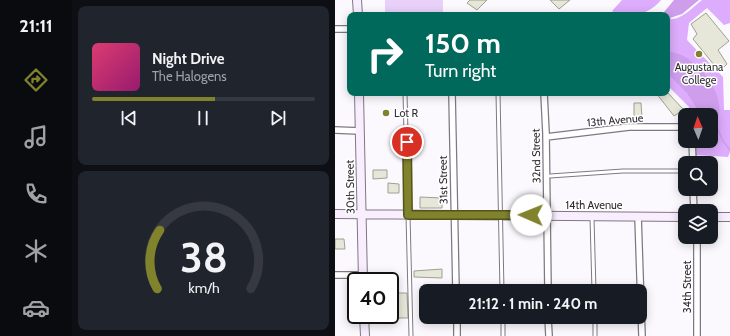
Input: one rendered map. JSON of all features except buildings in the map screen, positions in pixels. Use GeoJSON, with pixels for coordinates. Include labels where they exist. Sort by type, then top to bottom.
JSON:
{"type":"FeatureCollection","features":[{"type":"Feature","properties":{"kind":"street"},"geometry":{"type":"LineString","coordinates":[[357,0],[358,12]]}},
{"type":"Feature","properties":{"kind":"street"},"geometry":{"type":"LineString","coordinates":[[335,29],[347,29]]}},
{"type":"Feature","properties":{"kind":"street","name":"30th Street"},"geometry":{"type":"LineString","coordinates":[[359,96],[363,272]]}},
{"type":"Feature","properties":{"kind":"street","name":"31st Street"},"geometry":{"type":"LineString","coordinates":[[452,96],[453,215],[456,284]]}},
{"type":"Feature","properties":{"kind":"street","name":"32nd Street"},"geometry":{"type":"LineString","coordinates":[[543,96],[546,137],[548,284]]}},
{"type":"Feature","properties":{"kind":"street","name":"13th Avenue"},"geometry":{"type":"LineString","coordinates":[[546,137],[629,127],[678,127]]}},
{"type":"Feature","properties":{"kind":"street"},"geometry":{"type":"LineString","coordinates":[[335,130],[360,130]]}},
{"type":"Feature","properties":{"kind":"street","name":"14th Avenue"},"geometry":{"type":"LineString","coordinates":[[335,214],[678,217]]}},
{"type":"Feature","properties":{"kind":"street"},"geometry":{"type":"LineString","coordinates":[[638,216],[642,336]]}},
{"type":"Feature","properties":{"kind":"street"},"geometry":{"type":"LineString","coordinates":[[718,217],[730,217]]}},
{"type":"Feature","properties":{"kind":"street","name":"34th Street"},"geometry":{"type":"LineString","coordinates":[[697,244],[697,336]]}},
{"type":"Feature","properties":{"kind":"street"},"geometry":{"type":"LineString","coordinates":[[335,275],[347,276]]}},
{"type":"Feature","properties":{"kind":"street"},"geometry":{"type":"LineString","coordinates":[[364,324],[365,336]]}},
{"type":"Feature","properties":{"kind":"street"},"geometry":{"type":"LineString","coordinates":[[457,324],[457,336]]}},
{"type":"Feature","properties":{"kind":"street"},"geometry":{"type":"LineString","coordinates":[[549,324],[549,336]]}},
{"type":"Feature","properties":{"kind":"lane"},"geometry":{"type":"LineString","coordinates":[[405,96],[411,336]]}},
{"type":"Feature","properties":{"kind":"lane"},"geometry":{"type":"LineString","coordinates":[[498,96],[502,284]]}},
{"type":"Feature","properties":{"kind":"lane"},"geometry":{"type":"LineString","coordinates":[[550,176],[623,171],[678,171]]}},
{"type":"Feature","properties":{"kind":"lane"},"geometry":{"type":"LineString","coordinates":[[592,216],[594,284]]}},
{"type":"Feature","properties":{"kind":"lane"},"geometry":{"type":"LineString","coordinates":[[503,324],[503,336]]}},
{"type":"Feature","properties":{"kind":"lane"},"geometry":{"type":"LineString","coordinates":[[595,324],[595,336]]}},
{"type":"Feature","properties":{"kind":"shaded area"},"geometry":{"type":"Polygon","coordinates":[[[385,0],[443,0],[443,12],[385,12],[385,0]]]}},
{"type":"Feature","properties":{"kind":"shaded area"},"geometry":{"type":"Polygon","coordinates":[[[622,0],[661,0],[657,5],[645,12],[612,11],[622,0]]]}},
{"type":"Feature","properties":{"kind":"shaded area"},"geometry":{"type":"Polygon","coordinates":[[[674,0],[699,0],[682,14],[670,18],[670,12],[664,12],[674,0]]]}},
{"type":"Feature","properties":{"kind":"shaded area"},"geometry":{"type":"Polygon","coordinates":[[[702,0],[730,0],[730,23],[724,25],[707,8],[689,23],[687,40],[723,77],[724,110],[730,110],[730,152],[728,157],[695,155],[695,148],[718,148],[718,108],[689,108],[670,88],[670,19],[681,16],[702,0]]]}},
{"type":"Feature","properties":{"kind":"shaded area"},"geometry":{"type":"Polygon","coordinates":[[[670,51],[683,55],[694,63],[707,77],[717,94],[719,103],[718,116],[718,108],[697,108],[687,93],[670,76],[670,51]]]}},
{"type":"Feature","properties":{"kind":"waterway"},"geometry":{"type":"LineString","coordinates":[[718,130],[723,141],[730,150]]}},
{"type":"Feature","properties":{"kind":"place","name":"Augustana College"},"geometry":{"type":"Point","coordinates":[699,54]}},
{"type":"Feature","properties":{"kind":"place","name":"Lot R"},"geometry":{"type":"Point","coordinates":[386,113]}},
{"type":"Feature","properties":{"kind":"route"},"geometry":{"type":"LineString","coordinates":[[407,142],[408,215],[531,215]]}}]}
